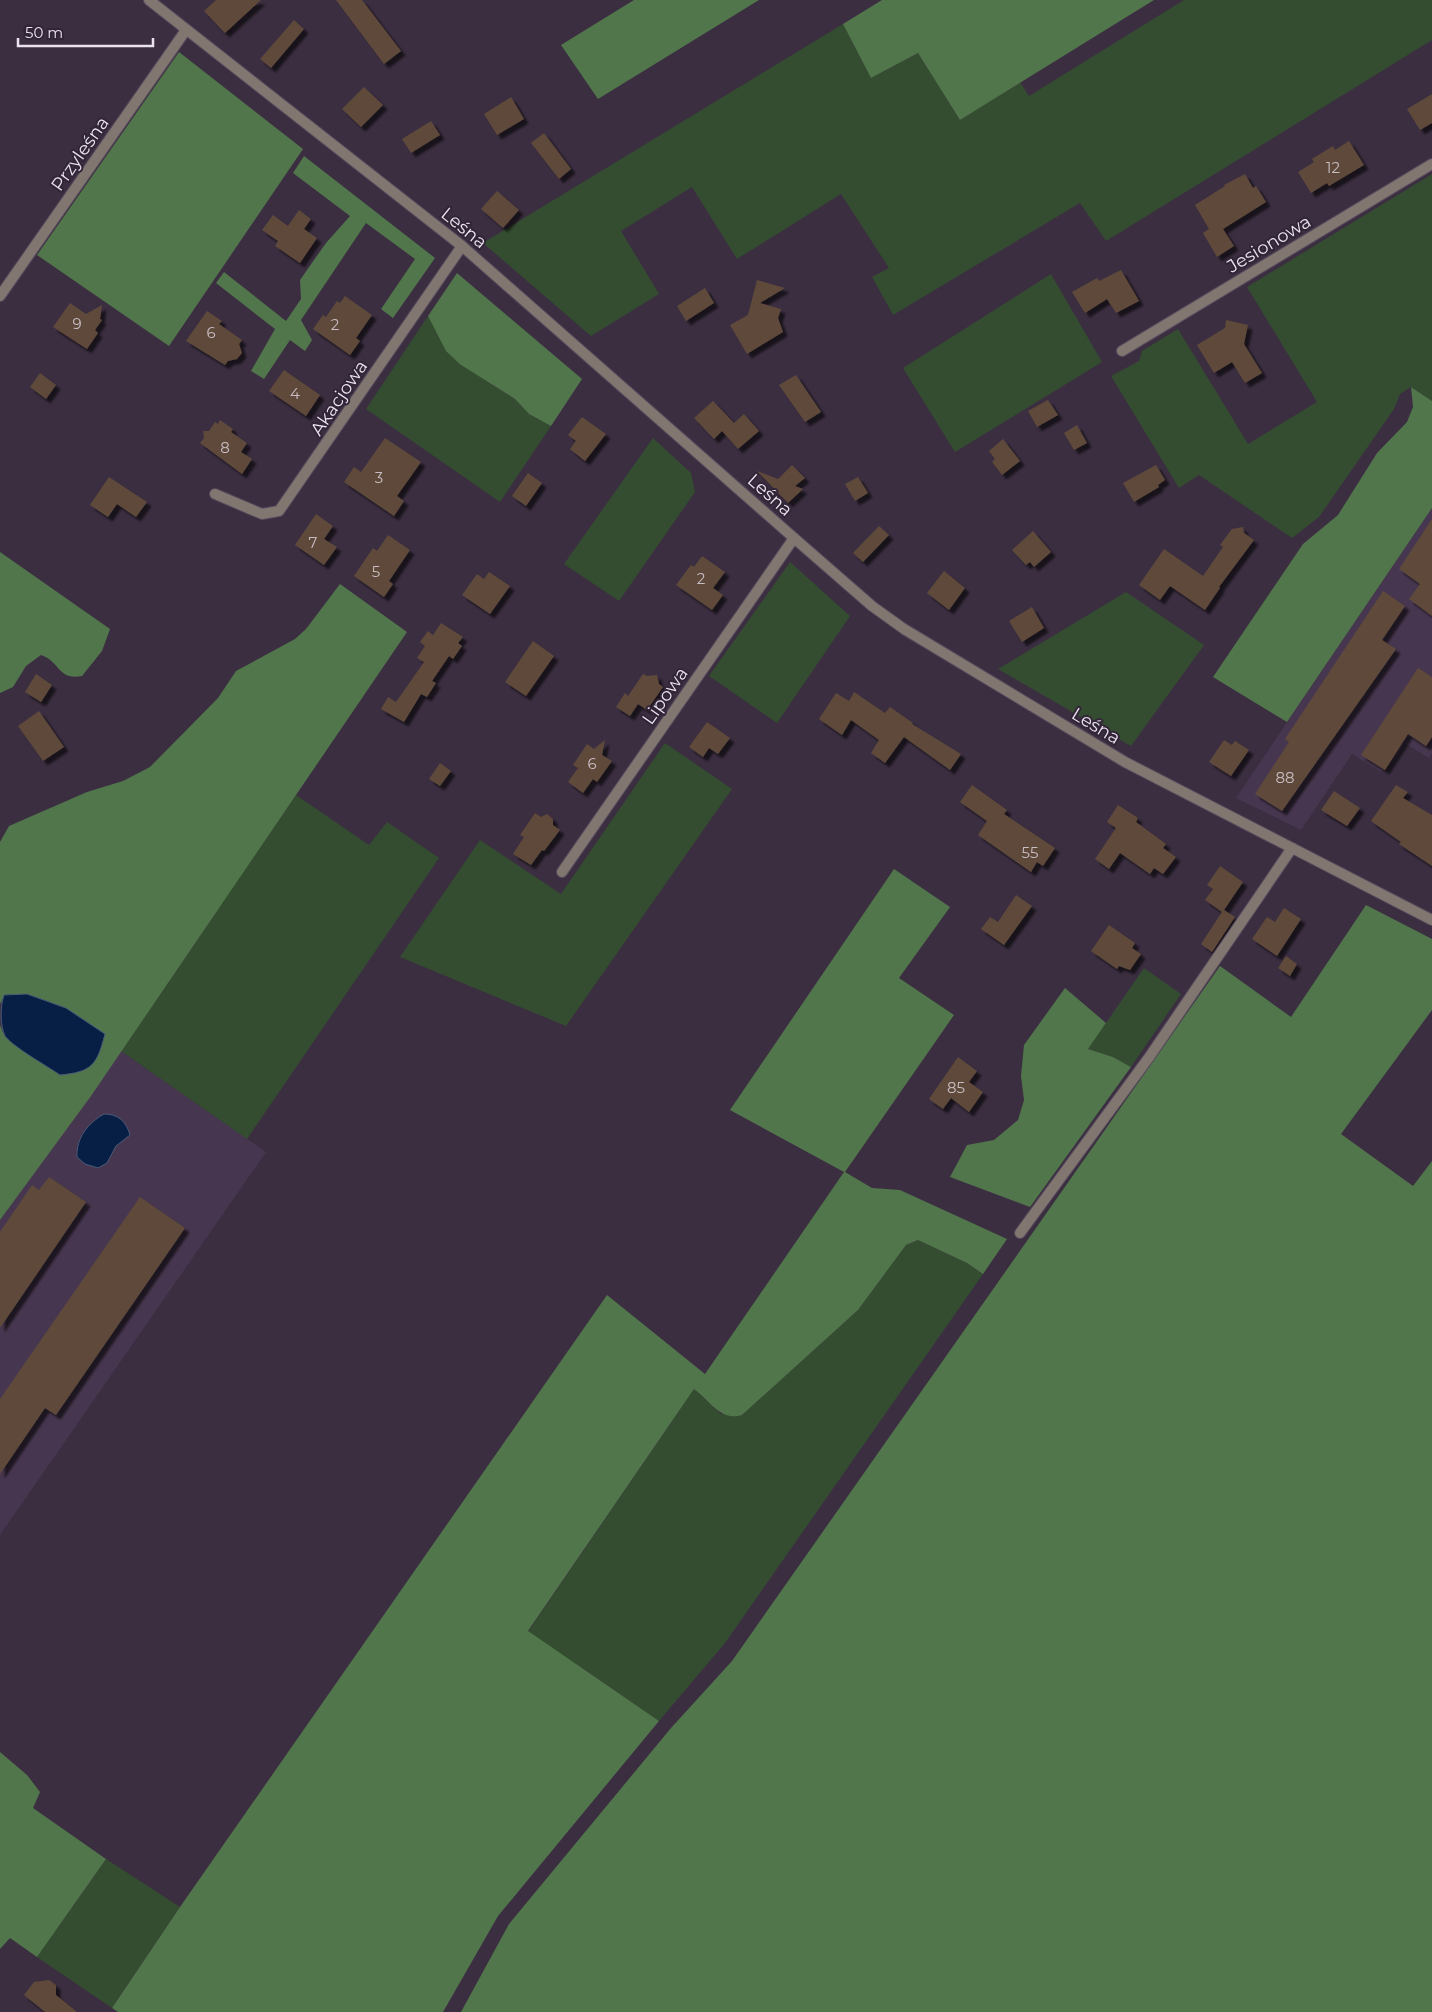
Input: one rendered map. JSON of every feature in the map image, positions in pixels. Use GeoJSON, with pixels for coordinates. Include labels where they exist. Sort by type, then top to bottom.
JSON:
{"type":"FeatureCollection","features":[{"type":"Feature","properties":{"kind":"street","name":"Leśna"},"geometry":{"type":"LineString","coordinates":[[149,0],[462,246],[872,606],[933,649],[1125,762],[1432,920]]}},
{"type":"Feature","properties":{"kind":"street","name":"Przyleśna"},"geometry":{"type":"LineString","coordinates":[[0,296],[186,30]]}},
{"type":"Feature","properties":{"kind":"street","name":"Jesionowa"},"geometry":{"type":"LineString","coordinates":[[1122,351],[1432,164]]}},
{"type":"Feature","properties":{"kind":"street","name":"Akacjowa"},"geometry":{"type":"LineString","coordinates":[[215,494],[262,514],[279,511],[462,246]]}},
{"type":"Feature","properties":{"kind":"street","name":"Lipowa"},"geometry":{"type":"LineString","coordinates":[[562,872],[794,538]]}},
{"type":"Feature","properties":{"kind":"street"},"geometry":{"type":"LineString","coordinates":[[1020,1232],[1150,1056],[1292,848]]}},
{"type":"Feature","properties":{"kind":"shaded area"},"geometry":{"type":"Polygon","coordinates":[[[1432,508],[1432,753],[1429,758],[1406,744],[1396,758],[1381,772],[1352,754],[1301,830],[1236,798],[1432,508]]]}},
{"type":"Feature","properties":{"kind":"shaded area"},"geometry":{"type":"Polygon","coordinates":[[[121,1051],[266,1152],[0,1535],[0,1220],[121,1051]]]}},
{"type":"Feature","properties":{"kind":"green space"},"geometry":{"type":"Polygon","coordinates":[[[634,0],[759,0],[598,99],[561,45],[634,0]]]}},
{"type":"Feature","properties":{"kind":"green space"},"geometry":{"type":"Polygon","coordinates":[[[882,0],[1154,0],[960,120],[918,53],[871,78],[843,24],[882,0]]]}},
{"type":"Feature","properties":{"kind":"green space"},"geometry":{"type":"Polygon","coordinates":[[[1184,0],[1432,0],[1432,40],[1106,241],[1080,203],[893,315],[872,277],[889,268],[841,194],[737,259],[692,187],[621,231],[659,294],[591,336],[483,243],[843,24],[871,78],[918,53],[960,120],[1020,82],[1029,96],[1184,0]]]}},
{"type":"Feature","properties":{"kind":"green space"},"geometry":{"type":"Polygon","coordinates":[[[179,52],[303,149],[169,346],[37,255],[179,52]]]}},
{"type":"Feature","properties":{"kind":"green space"},"geometry":{"type":"Polygon","coordinates":[[[304,156],[435,258],[393,318],[381,309],[415,259],[366,223],[301,320],[312,340],[305,351],[290,340],[264,379],[251,371],[275,329],[216,283],[224,272],[286,321],[301,299],[300,280],[326,243],[350,216],[293,173],[304,156]]]}},
{"type":"Feature","properties":{"kind":"green space"},"geometry":{"type":"Polygon","coordinates":[[[1432,174],[1432,401],[1411,387],[1400,394],[1394,409],[1319,517],[1292,538],[1199,475],[1179,488],[1111,376],[1139,361],[1142,351],[1178,329],[1248,444],[1317,402],[1247,287],[1432,174]]]}},
{"type":"Feature","properties":{"kind":"green space"},"geometry":{"type":"Polygon","coordinates":[[[457,273],[582,379],[551,426],[529,414],[515,399],[461,365],[446,351],[428,316],[457,273]]]}},
{"type":"Feature","properties":{"kind":"green space"},"geometry":{"type":"Polygon","coordinates":[[[1051,274],[1102,362],[955,452],[903,368],[1051,274]]]}},
{"type":"Feature","properties":{"kind":"green space"},"geometry":{"type":"Polygon","coordinates":[[[428,316],[461,365],[515,399],[529,414],[551,426],[500,502],[366,409],[428,316]]]}},
{"type":"Feature","properties":{"kind":"green space"},"geometry":{"type":"Polygon","coordinates":[[[1411,387],[1432,401],[1432,508],[1287,722],[1213,677],[1303,544],[1338,515],[1377,453],[1407,422],[1413,407],[1411,387]]]}},
{"type":"Feature","properties":{"kind":"green space"},"geometry":{"type":"Polygon","coordinates":[[[653,438],[691,473],[695,492],[619,601],[564,564],[653,438]]]}},
{"type":"Feature","properties":{"kind":"green space"},"geometry":{"type":"Polygon","coordinates":[[[0,552],[110,629],[102,651],[82,676],[68,676],[41,655],[26,666],[13,687],[0,693],[0,552]]]}},
{"type":"Feature","properties":{"kind":"green space"},"geometry":{"type":"Polygon","coordinates":[[[790,562],[850,616],[777,723],[709,676],[790,562]]]}},
{"type":"Feature","properties":{"kind":"green space"},"geometry":{"type":"Polygon","coordinates":[[[340,584],[407,632],[91,1096],[0,1220],[0,1025],[5,1037],[50,1002],[27,994],[5,995],[0,1004],[0,842],[9,826],[87,792],[123,781],[150,767],[218,698],[236,671],[295,639],[306,629],[340,584]]]}},
{"type":"Feature","properties":{"kind":"green space"},"geometry":{"type":"Polygon","coordinates":[[[1126,592],[1204,645],[1131,746],[998,669],[1126,592]]]}},
{"type":"Feature","properties":{"kind":"green space"},"geometry":{"type":"Polygon","coordinates":[[[665,743],[732,789],[566,1026],[400,957],[480,840],[561,894],[665,743]]]}},
{"type":"Feature","properties":{"kind":"green space"},"geometry":{"type":"Polygon","coordinates":[[[296,795],[369,845],[387,822],[439,858],[247,1139],[121,1051],[296,795]]]}},
{"type":"Feature","properties":{"kind":"green space"},"geometry":{"type":"Polygon","coordinates":[[[894,869],[950,907],[899,978],[954,1015],[845,1172],[872,1188],[900,1190],[1007,1239],[983,1274],[967,1263],[918,1240],[906,1245],[858,1310],[742,1415],[735,1416],[722,1413],[694,1389],[528,1631],[659,1721],[498,1916],[443,2012],[118,2012],[112,2008],[180,1907],[607,1295],[705,1374],[844,1172],[730,1110],[894,869]]]}},
{"type":"Feature","properties":{"kind":"green space"},"geometry":{"type":"Polygon","coordinates":[[[1366,905],[1432,939],[1432,1010],[1341,1134],[1413,1186],[1432,1161],[1432,2012],[461,2012],[509,1924],[671,1728],[732,1661],[1220,966],[1291,1017],[1366,905]]]}},
{"type":"Feature","properties":{"kind":"green space"},"geometry":{"type":"Polygon","coordinates":[[[1144,968],[1181,994],[1131,1067],[1113,1057],[1088,1049],[1144,968]]]}},
{"type":"Feature","properties":{"kind":"green space"},"geometry":{"type":"Polygon","coordinates":[[[1065,988],[1106,1023],[1088,1049],[1113,1057],[1131,1067],[1030,1207],[950,1177],[967,1145],[994,1140],[1018,1120],[1024,1100],[1021,1076],[1024,1045],[1065,988]]]}},
{"type":"Feature","properties":{"kind":"green space"},"geometry":{"type":"Polygon","coordinates":[[[918,1240],[967,1263],[983,1274],[725,1643],[659,1721],[528,1632],[694,1389],[721,1414],[742,1415],[858,1310],[906,1245],[918,1240]]]}},
{"type":"Feature","properties":{"kind":"green space"},"geometry":{"type":"Polygon","coordinates":[[[0,1752],[27,1775],[40,1792],[33,1808],[106,1859],[37,1957],[10,1938],[0,1949],[0,1752]]]}},
{"type":"Feature","properties":{"kind":"green space"},"geometry":{"type":"Polygon","coordinates":[[[106,1859],[180,1907],[112,2008],[37,1957],[106,1859]]]}},
{"type":"Feature","properties":{"kind":"water"},"geometry":{"type":"Polygon","coordinates":[[[27,994],[66,1008],[105,1034],[99,1053],[92,1065],[80,1072],[60,1075],[22,1051],[5,1036],[1,1016],[4,995],[27,994]]]}},
{"type":"Feature","properties":{"kind":"water"},"geometry":{"type":"Polygon","coordinates":[[[104,1114],[113,1115],[121,1119],[130,1135],[116,1146],[107,1163],[98,1168],[85,1164],[77,1157],[77,1150],[84,1132],[104,1114]]]}},
{"type":"Feature","properties":{"kind":"building"},"geometry":{"type":"Polygon","coordinates":[[[216,0],[261,0],[225,33],[204,11],[216,0]]]}},
{"type":"Feature","properties":{"kind":"building"},"geometry":{"type":"Polygon","coordinates":[[[336,0],[362,0],[401,51],[384,64],[336,0]]]}},
{"type":"Feature","properties":{"kind":"building"},"geometry":{"type":"Polygon","coordinates":[[[294,20],[304,29],[271,68],[260,59],[294,20]]]}},
{"type":"Feature","properties":{"kind":"building"},"geometry":{"type":"Polygon","coordinates":[[[364,87],[383,105],[361,127],[342,109],[364,87]]]}},
{"type":"Feature","properties":{"kind":"building"},"geometry":{"type":"Polygon","coordinates":[[[1432,94],[1432,123],[1420,130],[1407,109],[1432,94]]]}},
{"type":"Feature","properties":{"kind":"building"},"geometry":{"type":"Polygon","coordinates":[[[511,97],[524,119],[497,135],[484,114],[511,97]]]}},
{"type":"Feature","properties":{"kind":"building"},"geometry":{"type":"Polygon","coordinates":[[[431,121],[440,135],[411,153],[402,139],[431,121]]]}},
{"type":"Feature","properties":{"kind":"building"},"geometry":{"type":"Polygon","coordinates":[[[544,133],[571,169],[559,179],[531,143],[544,133]]]}},
{"type":"Feature","properties":{"kind":"building"},"geometry":{"type":"Polygon","coordinates":[[[1349,141],[1364,165],[1329,186],[1327,183],[1311,193],[1298,172],[1314,162],[1312,159],[1333,146],[1335,150],[1349,141]]]}},
{"type":"Feature","properties":{"kind":"building"},"geometry":{"type":"Polygon","coordinates":[[[1245,174],[1253,188],[1256,186],[1266,202],[1223,229],[1234,246],[1217,257],[1203,233],[1209,229],[1195,205],[1224,185],[1245,174]]]}},
{"type":"Feature","properties":{"kind":"building"},"geometry":{"type":"Polygon","coordinates":[[[497,191],[519,210],[503,228],[481,209],[497,191]]]}},
{"type":"Feature","properties":{"kind":"building"},"geometry":{"type":"Polygon","coordinates":[[[299,210],[311,219],[304,229],[317,238],[300,263],[275,246],[278,241],[262,230],[273,215],[288,226],[299,210]]]}},
{"type":"Feature","properties":{"kind":"building"},"geometry":{"type":"Polygon","coordinates":[[[1121,270],[1139,301],[1116,313],[1107,299],[1085,313],[1072,292],[1097,278],[1099,281],[1121,270]]]}},
{"type":"Feature","properties":{"kind":"building"},"geometry":{"type":"Polygon","coordinates":[[[757,280],[785,288],[760,303],[781,309],[778,318],[783,332],[747,354],[730,325],[748,315],[757,280]]]}},
{"type":"Feature","properties":{"kind":"building"},"geometry":{"type":"Polygon","coordinates":[[[705,288],[714,303],[686,321],[677,306],[705,288]]]}},
{"type":"Feature","properties":{"kind":"building"},"geometry":{"type":"Polygon","coordinates":[[[345,296],[372,315],[356,338],[360,341],[350,355],[313,329],[323,315],[326,317],[337,301],[340,303],[345,296]]]}},
{"type":"Feature","properties":{"kind":"building"},"geometry":{"type":"Polygon","coordinates":[[[70,303],[86,314],[102,305],[100,319],[102,320],[95,330],[98,333],[87,349],[53,327],[70,303]]]}},
{"type":"Feature","properties":{"kind":"building"},"geometry":{"type":"Polygon","coordinates":[[[207,311],[222,321],[219,324],[242,340],[239,344],[242,353],[237,359],[228,361],[225,365],[186,341],[207,311]]]}},
{"type":"Feature","properties":{"kind":"building"},"geometry":{"type":"Polygon","coordinates":[[[1226,320],[1248,325],[1244,344],[1262,373],[1245,383],[1232,362],[1214,373],[1197,345],[1225,328],[1226,320]]]}},
{"type":"Feature","properties":{"kind":"building"},"geometry":{"type":"Polygon","coordinates":[[[284,370],[320,395],[306,416],[269,391],[284,370]]]}},
{"type":"Feature","properties":{"kind":"building"},"geometry":{"type":"Polygon","coordinates":[[[40,373],[56,385],[46,399],[30,387],[40,373]]]}},
{"type":"Feature","properties":{"kind":"building"},"geometry":{"type":"Polygon","coordinates":[[[796,375],[821,412],[805,422],[779,385],[796,375]]]}},
{"type":"Feature","properties":{"kind":"building"},"geometry":{"type":"Polygon","coordinates":[[[1048,400],[1058,415],[1037,427],[1028,411],[1048,400]]]}},
{"type":"Feature","properties":{"kind":"building"},"geometry":{"type":"Polygon","coordinates":[[[713,401],[734,423],[744,414],[759,431],[738,449],[722,431],[714,439],[694,418],[713,401]]]}},
{"type":"Feature","properties":{"kind":"building"},"geometry":{"type":"Polygon","coordinates":[[[582,417],[606,434],[585,461],[570,449],[576,441],[568,435],[582,417]]]}},
{"type":"Feature","properties":{"kind":"building"},"geometry":{"type":"Polygon","coordinates":[[[220,420],[233,429],[231,432],[247,443],[241,452],[252,459],[242,474],[200,443],[204,438],[203,431],[209,431],[215,422],[218,424],[220,420]]]}},
{"type":"Feature","properties":{"kind":"building"},"geometry":{"type":"Polygon","coordinates":[[[1077,425],[1087,443],[1074,450],[1064,433],[1077,425]]]}},
{"type":"Feature","properties":{"kind":"building"},"geometry":{"type":"Polygon","coordinates":[[[385,438],[421,462],[397,496],[404,501],[394,516],[344,482],[354,467],[361,472],[385,438]]]}},
{"type":"Feature","properties":{"kind":"building"},"geometry":{"type":"Polygon","coordinates":[[[1003,439],[1020,461],[1002,475],[992,462],[995,459],[989,451],[1003,439]]]}},
{"type":"Feature","properties":{"kind":"building"},"geometry":{"type":"Polygon","coordinates":[[[792,465],[805,478],[795,486],[803,489],[788,503],[757,471],[778,479],[792,465]]]}},
{"type":"Feature","properties":{"kind":"building"},"geometry":{"type":"Polygon","coordinates":[[[1156,465],[1165,480],[1158,485],[1159,487],[1134,502],[1123,483],[1156,465]]]}},
{"type":"Feature","properties":{"kind":"building"},"geometry":{"type":"Polygon","coordinates":[[[528,473],[542,483],[526,506],[512,496],[528,473]]]}},
{"type":"Feature","properties":{"kind":"building"},"geometry":{"type":"Polygon","coordinates":[[[109,477],[147,502],[136,517],[117,504],[108,517],[90,505],[109,477]]]}},
{"type":"Feature","properties":{"kind":"building"},"geometry":{"type":"Polygon","coordinates":[[[858,477],[868,493],[855,501],[845,484],[858,477]]]}},
{"type":"Feature","properties":{"kind":"building"},"geometry":{"type":"Polygon","coordinates":[[[316,514],[333,526],[324,539],[337,547],[324,565],[295,545],[316,514]]]}},
{"type":"Feature","properties":{"kind":"building"},"geometry":{"type":"Polygon","coordinates":[[[1432,519],[1432,616],[1409,599],[1420,584],[1399,569],[1432,519]]]}},
{"type":"Feature","properties":{"kind":"building"},"geometry":{"type":"Polygon","coordinates":[[[879,526],[889,535],[863,562],[853,553],[879,526]]]}},
{"type":"Feature","properties":{"kind":"building"},"geometry":{"type":"Polygon","coordinates":[[[1243,527],[1244,533],[1254,540],[1219,587],[1205,610],[1170,586],[1160,600],[1139,585],[1164,549],[1203,576],[1223,547],[1220,545],[1232,529],[1243,527]]]}},
{"type":"Feature","properties":{"kind":"building"},"geometry":{"type":"Polygon","coordinates":[[[1033,531],[1051,552],[1034,567],[1030,562],[1026,565],[1012,550],[1033,531]]]}},
{"type":"Feature","properties":{"kind":"building"},"geometry":{"type":"Polygon","coordinates":[[[388,535],[410,550],[389,581],[393,584],[384,597],[354,576],[373,548],[377,551],[388,535]]]}},
{"type":"Feature","properties":{"kind":"building"},"geometry":{"type":"Polygon","coordinates":[[[702,556],[725,572],[713,588],[723,595],[712,610],[676,585],[691,565],[694,567],[702,556]]]}},
{"type":"Feature","properties":{"kind":"building"},"geometry":{"type":"Polygon","coordinates":[[[944,571],[965,588],[949,610],[927,593],[944,571]]]}},
{"type":"Feature","properties":{"kind":"building"},"geometry":{"type":"Polygon","coordinates":[[[489,572],[510,586],[490,614],[462,595],[477,574],[484,579],[489,572]]]}},
{"type":"Feature","properties":{"kind":"building"},"geometry":{"type":"Polygon","coordinates":[[[1383,591],[1405,606],[1382,640],[1396,649],[1282,811],[1255,794],[1289,742],[1285,739],[1383,591]]]}},
{"type":"Feature","properties":{"kind":"building"},"geometry":{"type":"Polygon","coordinates":[[[1032,607],[1044,628],[1022,642],[1009,621],[1032,607]]]}},
{"type":"Feature","properties":{"kind":"building"},"geometry":{"type":"Polygon","coordinates":[[[441,623],[463,637],[458,643],[462,646],[453,659],[449,656],[432,681],[436,683],[427,697],[421,694],[404,722],[381,709],[388,697],[396,702],[424,662],[417,658],[425,646],[420,642],[428,631],[433,635],[441,623]]]}},
{"type":"Feature","properties":{"kind":"building"},"geometry":{"type":"Polygon","coordinates":[[[533,641],[554,656],[526,696],[505,682],[533,641]]]}},
{"type":"Feature","properties":{"kind":"building"},"geometry":{"type":"Polygon","coordinates":[[[1418,668],[1432,677],[1432,737],[1426,746],[1408,734],[1385,770],[1361,755],[1418,668]]]}},
{"type":"Feature","properties":{"kind":"building"},"geometry":{"type":"Polygon","coordinates":[[[36,674],[52,685],[41,702],[25,692],[36,674]]]}},
{"type":"Feature","properties":{"kind":"building"},"geometry":{"type":"Polygon","coordinates":[[[643,674],[647,676],[657,675],[659,684],[663,687],[647,710],[638,704],[630,716],[616,707],[625,693],[628,696],[643,674]]]}},
{"type":"Feature","properties":{"kind":"building"},"geometry":{"type":"Polygon","coordinates":[[[854,692],[885,713],[890,707],[912,724],[961,754],[950,770],[904,737],[885,763],[871,753],[879,740],[851,720],[842,735],[819,719],[836,693],[849,701],[854,692]]]}},
{"type":"Feature","properties":{"kind":"building"},"geometry":{"type":"Polygon","coordinates":[[[39,711],[64,747],[43,761],[18,726],[39,711]]]}},
{"type":"Feature","properties":{"kind":"building"},"geometry":{"type":"Polygon","coordinates":[[[707,722],[730,738],[718,754],[709,748],[703,757],[689,747],[707,722]]]}},
{"type":"Feature","properties":{"kind":"building"},"geometry":{"type":"Polygon","coordinates":[[[605,740],[602,755],[612,761],[597,782],[593,779],[583,793],[568,782],[578,768],[573,765],[587,744],[594,749],[605,740]]]}},
{"type":"Feature","properties":{"kind":"building"},"geometry":{"type":"Polygon","coordinates":[[[1224,740],[1232,745],[1235,741],[1249,750],[1231,776],[1209,762],[1224,740]]]}},
{"type":"Feature","properties":{"kind":"building"},"geometry":{"type":"Polygon","coordinates":[[[440,763],[451,771],[440,786],[429,779],[440,763]]]}},
{"type":"Feature","properties":{"kind":"building"},"geometry":{"type":"Polygon","coordinates":[[[972,785],[1007,810],[1004,814],[1055,848],[1043,866],[1037,862],[1031,872],[978,835],[987,821],[960,802],[972,785]]]}},
{"type":"Feature","properties":{"kind":"building"},"geometry":{"type":"Polygon","coordinates":[[[1396,785],[1408,792],[1403,798],[1432,815],[1432,866],[1399,844],[1401,842],[1371,821],[1396,785]]]}},
{"type":"Feature","properties":{"kind":"building"},"geometry":{"type":"Polygon","coordinates":[[[1334,791],[1360,808],[1347,826],[1321,810],[1334,791]]]}},
{"type":"Feature","properties":{"kind":"building"},"geometry":{"type":"Polygon","coordinates":[[[1118,805],[1138,818],[1136,822],[1166,844],[1163,848],[1176,857],[1163,874],[1154,868],[1150,874],[1120,853],[1109,869],[1095,859],[1116,828],[1107,822],[1118,805]]]}},
{"type":"Feature","properties":{"kind":"building"},"geometry":{"type":"Polygon","coordinates":[[[535,813],[541,817],[547,814],[553,819],[553,825],[560,830],[531,865],[513,854],[524,837],[520,835],[535,813]]]}},
{"type":"Feature","properties":{"kind":"building"},"geometry":{"type":"Polygon","coordinates":[[[1220,866],[1243,882],[1224,910],[1235,917],[1212,952],[1201,944],[1222,912],[1205,900],[1213,889],[1207,885],[1220,866]]]}},
{"type":"Feature","properties":{"kind":"building"},"geometry":{"type":"Polygon","coordinates":[[[1016,895],[1032,906],[1004,945],[981,929],[990,917],[998,922],[1016,895]]]}},
{"type":"Feature","properties":{"kind":"building"},"geometry":{"type":"Polygon","coordinates":[[[1284,908],[1301,919],[1277,956],[1252,939],[1267,917],[1275,922],[1284,908]]]}},
{"type":"Feature","properties":{"kind":"building"},"geometry":{"type":"Polygon","coordinates":[[[1109,925],[1135,943],[1132,948],[1141,954],[1130,970],[1119,966],[1117,969],[1091,951],[1109,925]]]}},
{"type":"Feature","properties":{"kind":"building"},"geometry":{"type":"Polygon","coordinates":[[[1286,956],[1297,964],[1290,976],[1278,968],[1286,956]]]}},
{"type":"Feature","properties":{"kind":"building"},"geometry":{"type":"Polygon","coordinates":[[[958,1057],[977,1071],[969,1082],[983,1092],[969,1112],[951,1098],[943,1109],[929,1099],[958,1057]]]}},
{"type":"Feature","properties":{"kind":"building"},"geometry":{"type":"Polygon","coordinates":[[[49,1177],[86,1202],[0,1328],[0,1232],[32,1185],[39,1190],[49,1177]]]}},
{"type":"Feature","properties":{"kind":"building"},"geometry":{"type":"Polygon","coordinates":[[[140,1197],[185,1228],[56,1415],[45,1408],[0,1474],[0,1399],[140,1197]]]}},
{"type":"Feature","properties":{"kind":"building"},"geometry":{"type":"Polygon","coordinates":[[[49,1980],[56,1985],[56,1995],[77,2012],[45,2012],[24,1995],[34,1982],[49,1980]]]}}]}
